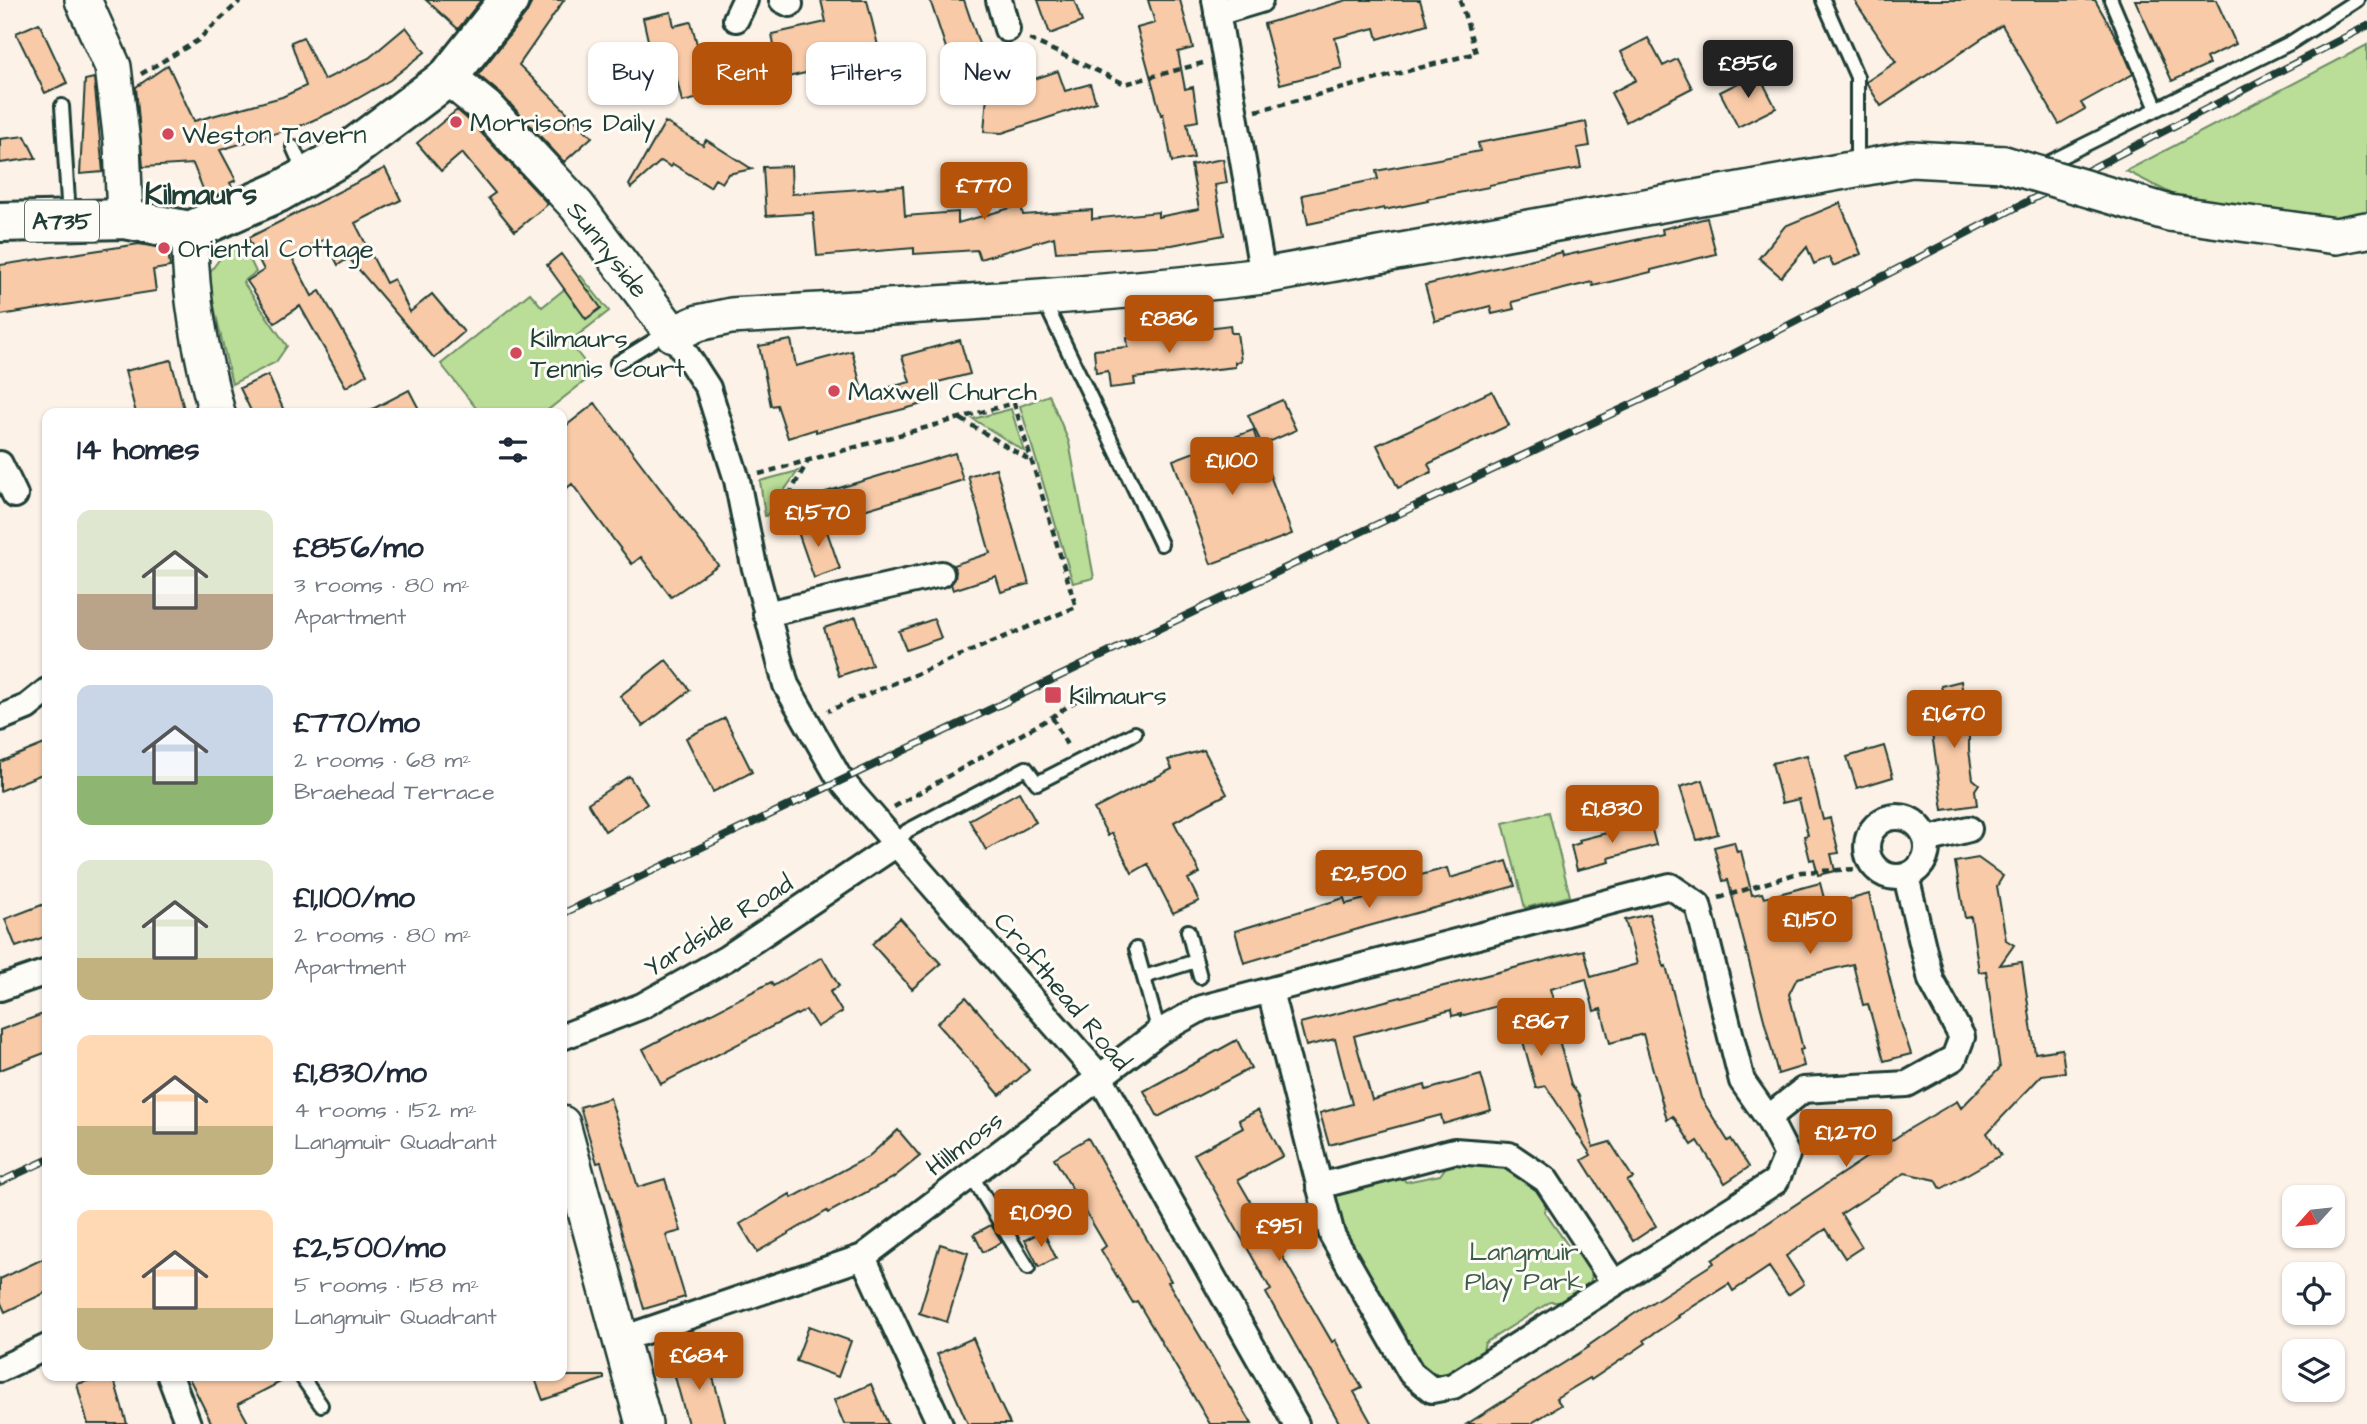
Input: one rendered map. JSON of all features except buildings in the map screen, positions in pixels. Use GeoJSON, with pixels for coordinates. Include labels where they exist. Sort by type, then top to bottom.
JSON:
{"type":"FeatureCollection","features":[{"type":"Feature","properties":{"kind":"main road"},"geometry":{"type":"LineString","coordinates":[[83,0],[113,67],[122,143],[125,219]]}},
{"type":"Feature","properties":{"kind":"main road"},"geometry":{"type":"LineString","coordinates":[[216,408],[202,357],[189,273],[190,231],[279,192],[300,162],[344,155],[448,77],[509,0]]}},
{"type":"Feature","properties":{"kind":"main road","name":"Sunnyside"},"geometry":{"type":"LineString","coordinates":[[448,77],[486,108],[577,206],[673,334]]}},
{"type":"Feature","properties":{"kind":"main road"},"geometry":{"type":"LineString","coordinates":[[673,334],[698,323],[731,316],[1043,299],[1159,289],[1263,276],[1911,159],[2017,168],[2169,213],[2336,236],[2367,230]]}},
{"type":"Feature","properties":{"kind":"main road","name":"A735"},"geometry":{"type":"LineString","coordinates":[[0,222],[125,219],[190,231]]}},
{"type":"Feature","properties":{"kind":"main road"},"geometry":{"type":"LineString","coordinates":[[567,1142],[644,1424]]}},
{"type":"Feature","properties":{"kind":"street"},"geometry":{"type":"LineString","coordinates":[[999,0],[1007,29]]}},
{"type":"Feature","properties":{"kind":"street"},"geometry":{"type":"LineString","coordinates":[[1260,0],[1216,6],[1263,276]]}},
{"type":"Feature","properties":{"kind":"street","name":"Sunnyside"},"geometry":{"type":"LineString","coordinates":[[673,334],[708,388],[737,480],[766,614]]}},
{"type":"Feature","properties":{"kind":"street"},"geometry":{"type":"LineString","coordinates":[[0,464],[15,495]]}},
{"type":"Feature","properties":{"kind":"street"},"geometry":{"type":"LineString","coordinates":[[766,614],[941,574]]}},
{"type":"Feature","properties":{"kind":"street","name":"Crofthead Road"},"geometry":{"type":"LineString","coordinates":[[766,614],[786,685],[838,776],[901,838],[1100,1077],[1296,1424]]}},
{"type":"Feature","properties":{"kind":"street"},"geometry":{"type":"LineString","coordinates":[[0,718],[27,707],[42,695]]}},
{"type":"Feature","properties":{"kind":"street"},"geometry":{"type":"LineString","coordinates":[[1903,817],[1922,830],[1927,851],[1916,870],[1906,876],[1895,877],[1884,875],[1875,868],[1868,858],[1866,845],[1870,832],[1878,823],[1903,817]]}},
{"type":"Feature","properties":{"kind":"street"},"geometry":{"type":"LineString","coordinates":[[1926,840],[1969,829]]}},
{"type":"Feature","properties":{"kind":"street","name":"Yardside Road"},"geometry":{"type":"LineString","coordinates":[[567,1035],[642,1006],[727,958],[901,838]]}},
{"type":"Feature","properties":{"kind":"street"},"geometry":{"type":"LineString","coordinates":[[1768,1118],[1803,1090],[1907,1084],[1954,1058],[1962,1037],[1931,979],[1906,876]]}},
{"type":"Feature","properties":{"kind":"street","name":"Hillmoss"},"geometry":{"type":"LineString","coordinates":[[622,1339],[863,1257],[1159,1032],[1202,1008],[1670,886],[1698,905]]}},
{"type":"Feature","properties":{"kind":"street"},"geometry":{"type":"LineString","coordinates":[[1270,991],[1332,1235],[1411,1373],[1432,1390],[1453,1386],[1776,1181],[1787,1155],[1768,1118],[1742,1082],[1698,905]]}},
{"type":"Feature","properties":{"kind":"street"},"geometry":{"type":"LineString","coordinates":[[0,988],[42,974]]}},
{"type":"Feature","properties":{"kind":"street"},"geometry":{"type":"LineString","coordinates":[[1320,1186],[1454,1151],[1509,1155],[1546,1180],[1614,1283]]}},
{"type":"Feature","properties":{"kind":"street"},"geometry":{"type":"LineString","coordinates":[[863,1257],[940,1424]]}},
{"type":"Feature","properties":{"kind":"street"},"geometry":{"type":"LineString","coordinates":[[0,1369],[42,1349]]}},
{"type":"Feature","properties":{"kind":"street"},"geometry":{"type":"LineString","coordinates":[[172,1381],[187,1424]]}},
{"type":"Feature","properties":{"kind":"lane"},"geometry":{"type":"LineString","coordinates":[[1823,0],[1857,77],[1857,168]]}},
{"type":"Feature","properties":{"kind":"lane"},"geometry":{"type":"LineString","coordinates":[[2111,0],[2157,109]]}},
{"type":"Feature","properties":{"kind":"lane"},"geometry":{"type":"LineString","coordinates":[[2017,168],[2157,109],[2290,43],[2348,2]]}},
{"type":"Feature","properties":{"kind":"lane"},"geometry":{"type":"LineString","coordinates":[[62,106],[69,221]]}},
{"type":"Feature","properties":{"kind":"lane"},"geometry":{"type":"LineString","coordinates":[[1043,299],[1161,544]]}},
{"type":"Feature","properties":{"kind":"lane"},"geometry":{"type":"LineString","coordinates":[[617,363],[656,339],[673,334]]}},
{"type":"Feature","properties":{"kind":"lane"},"geometry":{"type":"LineString","coordinates":[[901,838],[1026,768],[1037,783],[1135,733]]}},
{"type":"Feature","properties":{"kind":"lane"},"geometry":{"type":"LineString","coordinates":[[1188,931],[1200,977]]}},
{"type":"Feature","properties":{"kind":"lane"},"geometry":{"type":"LineString","coordinates":[[1136,949],[1159,1032]]}},
{"type":"Feature","properties":{"kind":"lane"},"geometry":{"type":"LineString","coordinates":[[1144,977],[1196,961]]}},
{"type":"Feature","properties":{"kind":"lane"},"geometry":{"type":"LineString","coordinates":[[971,1175],[1028,1268]]}},
{"type":"Feature","properties":{"kind":"lane"},"geometry":{"type":"LineString","coordinates":[[304,1381],[321,1405]]}},
{"type":"Feature","properties":{"kind":"path"},"geometry":{"type":"LineString","coordinates":[[116,89],[197,41],[241,0]]}},
{"type":"Feature","properties":{"kind":"path"},"geometry":{"type":"LineString","coordinates":[[1235,116],[1476,53],[1460,0]]}},
{"type":"Feature","properties":{"kind":"path"},"geometry":{"type":"LineString","coordinates":[[1007,29],[1125,84],[1225,57]]}},
{"type":"Feature","properties":{"kind":"path"},"geometry":{"type":"LineString","coordinates":[[737,480],[1014,403],[1076,607],[805,721]]}},
{"type":"Feature","properties":{"kind":"path"},"geometry":{"type":"LineString","coordinates":[[960,418],[1032,462]]}},
{"type":"Feature","properties":{"kind":"path"},"geometry":{"type":"LineString","coordinates":[[753,561],[808,460]]}},
{"type":"Feature","properties":{"kind":"path"},"geometry":{"type":"LineString","coordinates":[[901,838],[893,808],[1052,717],[1090,691]]}},
{"type":"Feature","properties":{"kind":"path"},"geometry":{"type":"LineString","coordinates":[[1052,717],[1064,740]]}},
{"type":"Feature","properties":{"kind":"path"},"geometry":{"type":"LineString","coordinates":[[1698,905],[1801,872],[1875,868]]}},
{"type":"Feature","properties":{"kind":"green space"},"geometry":{"type":"Polygon","coordinates":[[[2367,45],[2367,218],[2293,220],[2178,197],[2126,171],[2367,45]]]}},
{"type":"Feature","properties":{"kind":"green space"},"geometry":{"type":"Polygon","coordinates":[[[243,245],[256,272],[243,282],[287,346],[276,362],[232,384],[207,276],[224,253],[243,245]]]}},
{"type":"Feature","properties":{"kind":"green space","name":"Kilmaurs Tennis Court"},"geometry":{"type":"Polygon","coordinates":[[[581,276],[609,311],[569,342],[594,374],[550,408],[476,408],[441,364],[530,293],[542,307],[581,276]]]}},
{"type":"Feature","properties":{"kind":"green space"},"geometry":{"type":"Polygon","coordinates":[[[1049,395],[1069,442],[1094,578],[1073,583],[1020,406],[1049,395]]]}},
{"type":"Feature","properties":{"kind":"green space"},"geometry":{"type":"Polygon","coordinates":[[[1011,409],[1024,451],[973,419],[1011,409]]]}},
{"type":"Feature","properties":{"kind":"green space"},"geometry":{"type":"Polygon","coordinates":[[[798,471],[766,516],[765,516],[760,481],[798,471]]]}},
{"type":"Feature","properties":{"kind":"green space"},"geometry":{"type":"Polygon","coordinates":[[[1549,812],[1570,896],[1525,908],[1503,823],[1549,812]]]}},
{"type":"Feature","properties":{"kind":"green space","name":"Langmuir Play Park"},"geometry":{"type":"Polygon","coordinates":[[[1449,1163],[1505,1166],[1531,1179],[1548,1201],[1544,1211],[1569,1247],[1578,1249],[1593,1272],[1589,1286],[1565,1302],[1550,1302],[1485,1343],[1481,1358],[1451,1376],[1428,1373],[1356,1262],[1330,1189],[1399,1174],[1406,1182],[1440,1175],[1449,1163]]]}},
{"type":"Feature","properties":{"kind":"railway"},"geometry":{"type":"LineString","coordinates":[[567,912],[1673,385],[2367,26]]}},
{"type":"Feature","properties":{"kind":"railway"},"geometry":{"type":"LineString","coordinates":[[0,1182],[42,1162]]}},
{"type":"Feature","properties":{"kind":"place","name":"Morrisons Daily"},"geometry":{"type":"Point","coordinates":[456,122]}},
{"type":"Feature","properties":{"kind":"place","name":"Weston Tavern"},"geometry":{"type":"Point","coordinates":[168,134]}},
{"type":"Feature","properties":{"kind":"place","name":"Oriental Cottage"},"geometry":{"type":"Point","coordinates":[164,248]}},
{"type":"Feature","properties":{"kind":"place","name":"Kilmaurs Tennis Court"},"geometry":{"type":"Point","coordinates":[516,353]}},
{"type":"Feature","properties":{"kind":"place","name":"Maxwell Church"},"geometry":{"type":"Point","coordinates":[834,391]}},
{"type":"Feature","properties":{"kind":"place","name":"Kilmaurs"},"geometry":{"type":"Point","coordinates":[1053,695]}},
{"type":"Feature","properties":{"kind":"district","name":"Kilmaurs"},"geometry":{"type":"Point","coordinates":[201,194]}}]}
